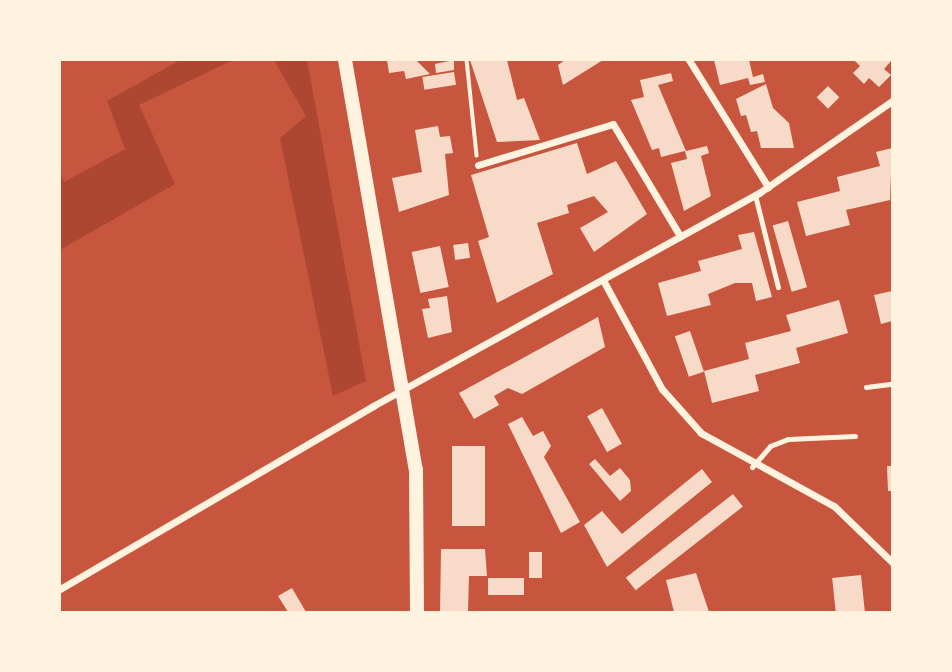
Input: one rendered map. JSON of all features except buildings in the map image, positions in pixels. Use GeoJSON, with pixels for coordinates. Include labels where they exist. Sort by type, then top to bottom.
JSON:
{"type":"FeatureCollection","features":[{"type":"Feature","properties":{"kind":"main road"},"geometry":{"type":"LineString","coordinates":[[345,60],[405,388],[416,469],[417,612]]}},
{"type":"Feature","properties":{"kind":"street"},"geometry":{"type":"LineString","coordinates":[[690,60],[768,187]]}},
{"type":"Feature","properties":{"kind":"street"},"geometry":{"type":"LineString","coordinates":[[60,589],[405,388],[755,195],[892,101]]}},
{"type":"Feature","properties":{"kind":"street"},"geometry":{"type":"LineString","coordinates":[[478,165],[613,124],[680,236]]}},
{"type":"Feature","properties":{"kind":"street"},"geometry":{"type":"LineString","coordinates":[[603,280],[662,389],[701,433],[752,467],[834,506],[892,562]]}},
{"type":"Feature","properties":{"kind":"lane"},"geometry":{"type":"LineString","coordinates":[[755,195],[778,287]]}},
{"type":"Feature","properties":{"kind":"lane"},"geometry":{"type":"LineString","coordinates":[[866,387],[892,384]]}},
{"type":"Feature","properties":{"kind":"lane"},"geometry":{"type":"LineString","coordinates":[[752,467],[770,446],[788,439],[855,436]]}},
{"type":"Feature","properties":{"kind":"path"},"geometry":{"type":"LineString","coordinates":[[467,60],[478,165]]}},
{"type":"Feature","properties":{"kind":"shaded area"},"geometry":{"type":"Polygon","coordinates":[[[180,60],[233,60],[139,105],[175,184],[60,250],[60,172],[64,182],[125,149],[107,101],[180,60]]]}},
{"type":"Feature","properties":{"kind":"shaded area"},"geometry":{"type":"Polygon","coordinates":[[[274,60],[307,60],[366,381],[333,396],[280,138],[306,116],[274,60]]]}}]}
